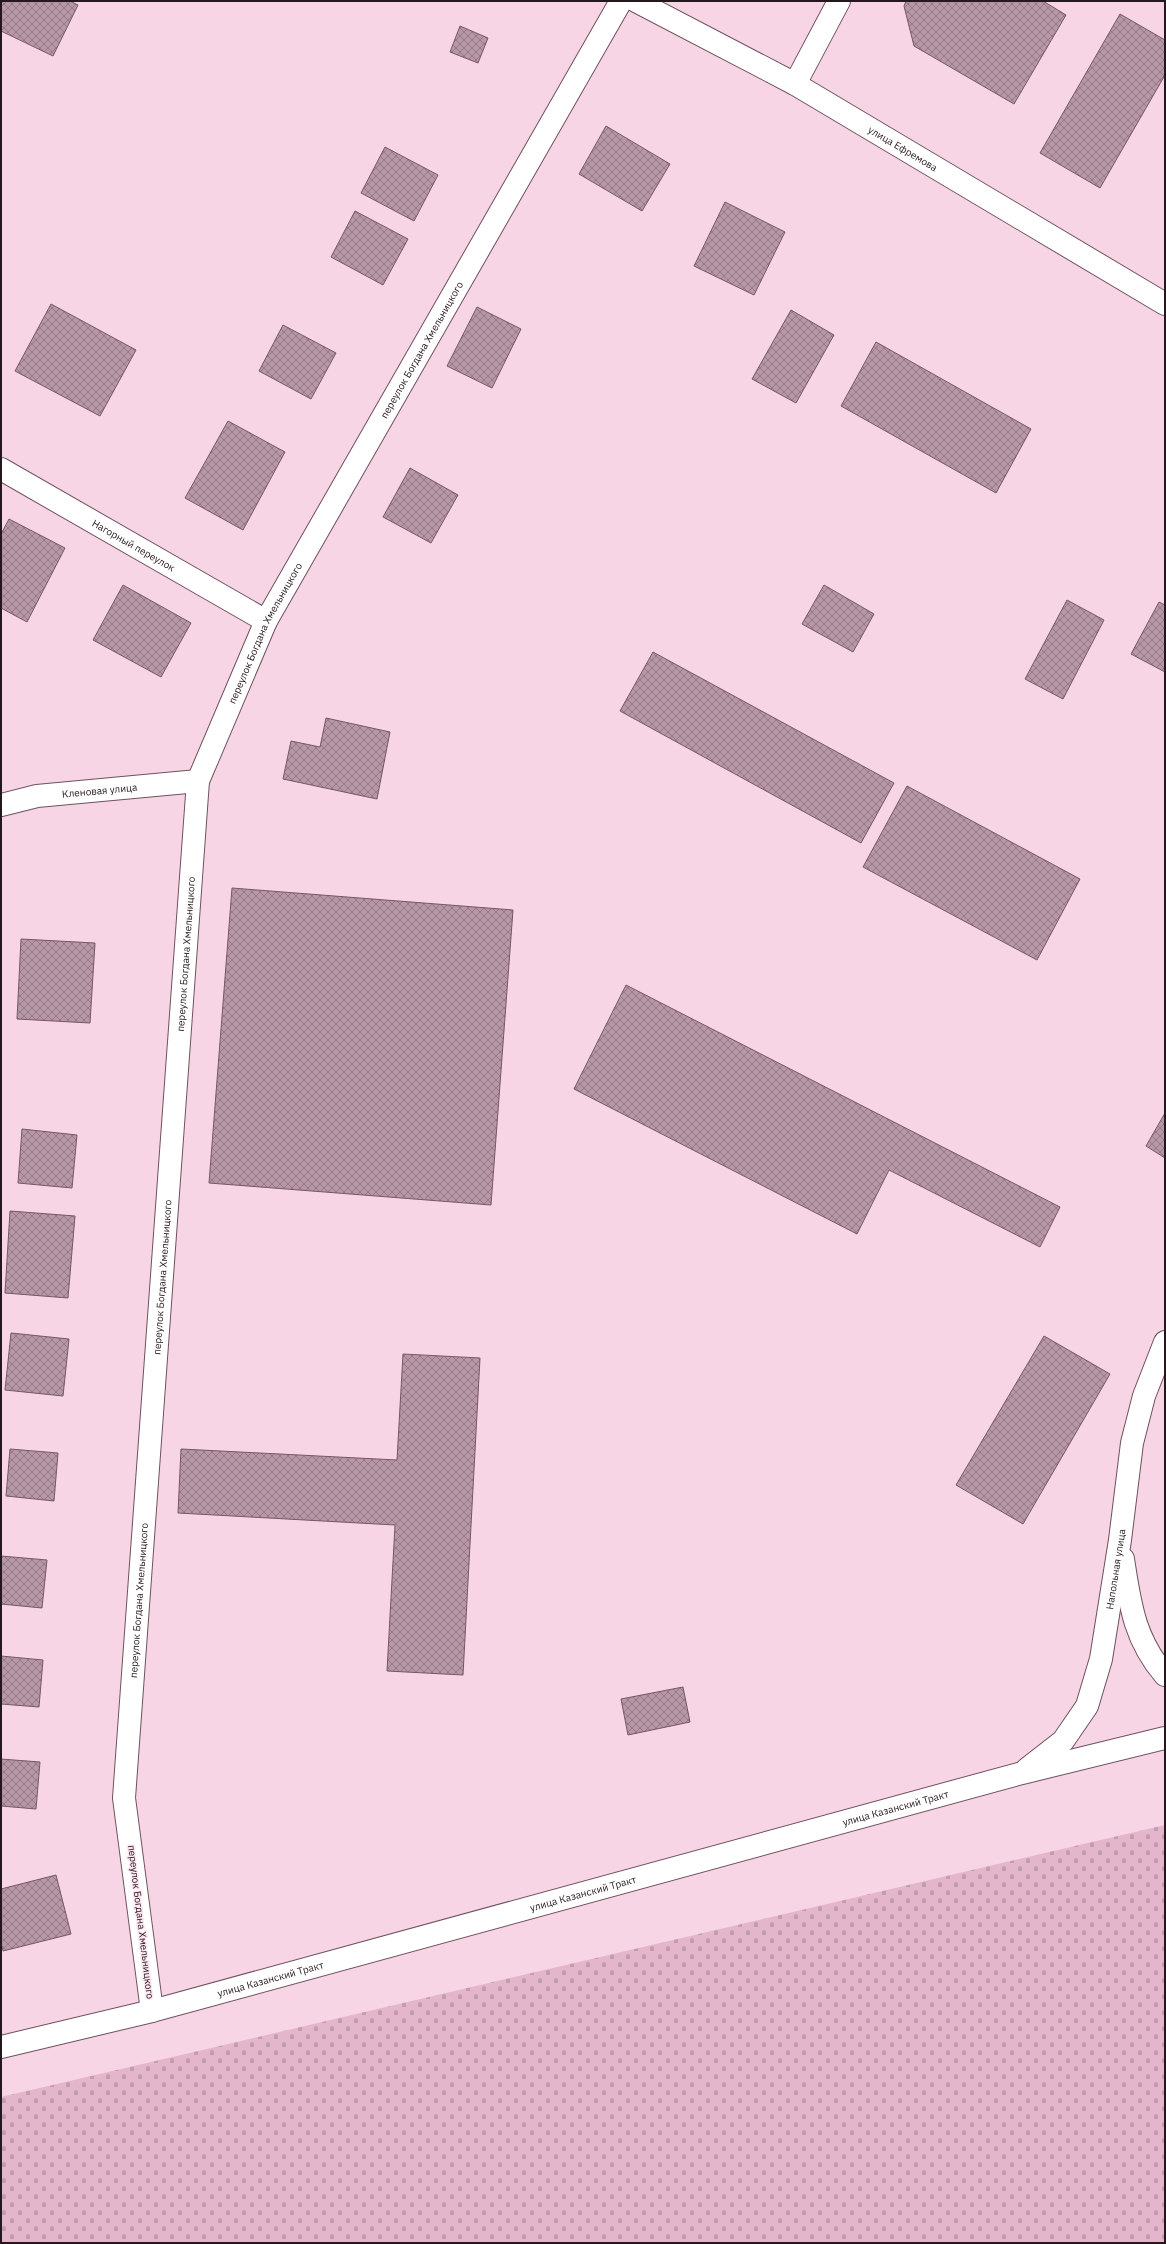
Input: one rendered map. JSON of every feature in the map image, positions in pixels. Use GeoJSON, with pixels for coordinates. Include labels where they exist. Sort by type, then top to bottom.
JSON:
{"type":"FeatureCollection","features":[{"type":"Feature","properties":{"kind":"street","name":"переулок Богдана Хмельницкого"},"geometry":{"type":"LineString","coordinates":[[152,2011],[124,1798],[198,781],[266,621],[621,1]]}},
{"type":"Feature","properties":{"kind":"street","name":"улица Ефремова"},"geometry":{"type":"LineString","coordinates":[[636,1],[795,84],[1165,304]]}},
{"type":"Feature","properties":{"kind":"street"},"geometry":{"type":"LineString","coordinates":[[795,84],[839,1]]}},
{"type":"Feature","properties":{"kind":"street","name":"Нагорный переулок"},"geometry":{"type":"LineString","coordinates":[[1,469],[266,621]]}},
{"type":"Feature","properties":{"kind":"street","name":"Кленовая улица"},"geometry":{"type":"LineString","coordinates":[[1,805],[37,796],[198,781]]}},
{"type":"Feature","properties":{"kind":"street","name":"Напольная улица"},"geometry":{"type":"LineString","coordinates":[[1022,1773],[1063,1741],[1087,1706],[1101,1659],[1120,1540],[1132,1443],[1144,1396],[1165,1342]]}},
{"type":"Feature","properties":{"kind":"street"},"geometry":{"type":"LineString","coordinates":[[1120,1540],[1132,1616],[1151,1659],[1165,1676]]}},
{"type":"Feature","properties":{"kind":"street","name":"улица Казанский Тракт"},"geometry":{"type":"LineString","coordinates":[[1,2047],[152,2011],[1022,1773],[1165,1738]]}},
{"type":"Feature","properties":{"kind":"green space"},"geometry":{"type":"Polygon","coordinates":[[[1165,1825],[1165,2243],[1,2243],[1,2097],[1165,1825]]]}},
{"type":"Feature","properties":{"kind":"building"},"geometry":{"type":"Polygon","coordinates":[[[1,1],[70,1],[78,5],[53,56],[1,31],[1,1]]]}},
{"type":"Feature","properties":{"kind":"building"},"geometry":{"type":"Polygon","coordinates":[[[906,1],[1043,1],[1066,15],[1014,104],[914,46],[904,6],[906,1]]]}},
{"type":"Feature","properties":{"kind":"building"},"geometry":{"type":"Polygon","coordinates":[[[1120,14],[1165,40],[1165,75],[1100,188],[1040,153],[1120,14]]]}},
{"type":"Feature","properties":{"kind":"building"},"geometry":{"type":"Polygon","coordinates":[[[460,26],[488,38],[478,63],[450,52],[460,26]]]}},
{"type":"Feature","properties":{"kind":"building"},"geometry":{"type":"Polygon","coordinates":[[[606,126],[670,164],[642,211],[579,174],[606,126]]]}},
{"type":"Feature","properties":{"kind":"building"},"geometry":{"type":"Polygon","coordinates":[[[385,147],[438,175],[414,221],[361,193],[385,147]]]}},
{"type":"Feature","properties":{"kind":"building"},"geometry":{"type":"Polygon","coordinates":[[[725,202],[785,232],[754,295],[694,266],[725,202]]]}},
{"type":"Feature","properties":{"kind":"building"},"geometry":{"type":"Polygon","coordinates":[[[355,211],[408,239],[383,285],[331,257],[355,211]]]}},
{"type":"Feature","properties":{"kind":"building"},"geometry":{"type":"Polygon","coordinates":[[[51,304],[136,350],[100,416],[15,371],[51,304]]]}},
{"type":"Feature","properties":{"kind":"building"},"geometry":{"type":"Polygon","coordinates":[[[477,307],[521,329],[492,388],[447,366],[477,307]]]}},
{"type":"Feature","properties":{"kind":"building"},"geometry":{"type":"Polygon","coordinates":[[[791,310],[834,335],[796,403],[752,379],[791,310]]]}},
{"type":"Feature","properties":{"kind":"building"},"geometry":{"type":"Polygon","coordinates":[[[283,325],[336,353],[311,399],[259,371],[283,325]]]}},
{"type":"Feature","properties":{"kind":"building"},"geometry":{"type":"Polygon","coordinates":[[[876,342],[1031,429],[996,493],[841,406],[876,342]]]}},
{"type":"Feature","properties":{"kind":"building"},"geometry":{"type":"Polygon","coordinates":[[[228,421],[285,452],[243,530],[185,498],[228,421]]]}},
{"type":"Feature","properties":{"kind":"building"},"geometry":{"type":"Polygon","coordinates":[[[410,468],[458,495],[431,543],[383,517],[410,468]]]}},
{"type":"Feature","properties":{"kind":"building"},"geometry":{"type":"Polygon","coordinates":[[[9,519],[65,548],[27,622],[1,608],[1,534],[9,519]]]}},
{"type":"Feature","properties":{"kind":"building"},"geometry":{"type":"Polygon","coordinates":[[[123,585],[191,623],[161,677],[93,640],[123,585]]]}},
{"type":"Feature","properties":{"kind":"building"},"geometry":{"type":"Polygon","coordinates":[[[824,585],[874,614],[853,652],[802,624],[824,585]]]}},
{"type":"Feature","properties":{"kind":"building"},"geometry":{"type":"Polygon","coordinates":[[[1067,600],[1104,620],[1063,699],[1025,679],[1067,600]]]}},
{"type":"Feature","properties":{"kind":"building"},"geometry":{"type":"Polygon","coordinates":[[[1159,602],[1165,605],[1165,672],[1131,654],[1159,602]]]}},
{"type":"Feature","properties":{"kind":"building"},"geometry":{"type":"Polygon","coordinates":[[[653,652],[894,783],[861,843],[620,711],[653,652]]]}},
{"type":"Feature","properties":{"kind":"building"},"geometry":{"type":"Polygon","coordinates":[[[326,718],[390,732],[377,799],[283,779],[291,741],[320,747],[326,718]]]}},
{"type":"Feature","properties":{"kind":"building"},"geometry":{"type":"Polygon","coordinates":[[[907,786],[1080,879],[1037,960],[863,867],[907,786]]]}},
{"type":"Feature","properties":{"kind":"building"},"geometry":{"type":"Polygon","coordinates":[[[232,888],[513,910],[491,1205],[209,1183],[232,888]]]}},
{"type":"Feature","properties":{"kind":"building"},"geometry":{"type":"Polygon","coordinates":[[[21,939],[95,943],[90,1023],[17,1019],[21,939]]]}},
{"type":"Feature","properties":{"kind":"building"},"geometry":{"type":"Polygon","coordinates":[[[626,985],[1060,1207],[1040,1247],[889,1170],[857,1234],[574,1089],[626,985]]]}},
{"type":"Feature","properties":{"kind":"building"},"geometry":{"type":"Polygon","coordinates":[[[1165,1113],[1165,1158],[1146,1146],[1165,1113]]]}},
{"type":"Feature","properties":{"kind":"building"},"geometry":{"type":"Polygon","coordinates":[[[22,1129],[77,1135],[72,1188],[18,1183],[22,1129]]]}},
{"type":"Feature","properties":{"kind":"building"},"geometry":{"type":"Polygon","coordinates":[[[10,1211],[75,1216],[68,1298],[5,1293],[10,1211]]]}},
{"type":"Feature","properties":{"kind":"building"},"geometry":{"type":"Polygon","coordinates":[[[11,1333],[69,1339],[63,1396],[5,1390],[11,1333]]]}},
{"type":"Feature","properties":{"kind":"building"},"geometry":{"type":"Polygon","coordinates":[[[1044,1336],[1110,1374],[1023,1524],[956,1485],[1044,1336]]]}},
{"type":"Feature","properties":{"kind":"building"},"geometry":{"type":"Polygon","coordinates":[[[403,1354],[480,1358],[463,1675],[387,1671],[395,1525],[178,1513],[181,1449],[397,1460],[403,1354]]]}},
{"type":"Feature","properties":{"kind":"building"},"geometry":{"type":"Polygon","coordinates":[[[10,1449],[58,1453],[54,1501],[6,1496],[10,1449]]]}},
{"type":"Feature","properties":{"kind":"building"},"geometry":{"type":"Polygon","coordinates":[[[1,1556],[47,1560],[42,1608],[1,1604],[1,1556]]]}},
{"type":"Feature","properties":{"kind":"building"},"geometry":{"type":"Polygon","coordinates":[[[1,1656],[43,1660],[39,1707],[1,1704],[1,1656]]]}},
{"type":"Feature","properties":{"kind":"building"},"geometry":{"type":"Polygon","coordinates":[[[683,1687],[690,1722],[628,1735],[621,1699],[683,1687]]]}},
{"type":"Feature","properties":{"kind":"building"},"geometry":{"type":"Polygon","coordinates":[[[1,1759],[40,1762],[36,1809],[1,1806],[1,1759]]]}},
{"type":"Feature","properties":{"kind":"building"},"geometry":{"type":"Polygon","coordinates":[[[56,1875],[71,1934],[3,1951],[1,1943],[1,1889],[56,1875]]]}}]}
